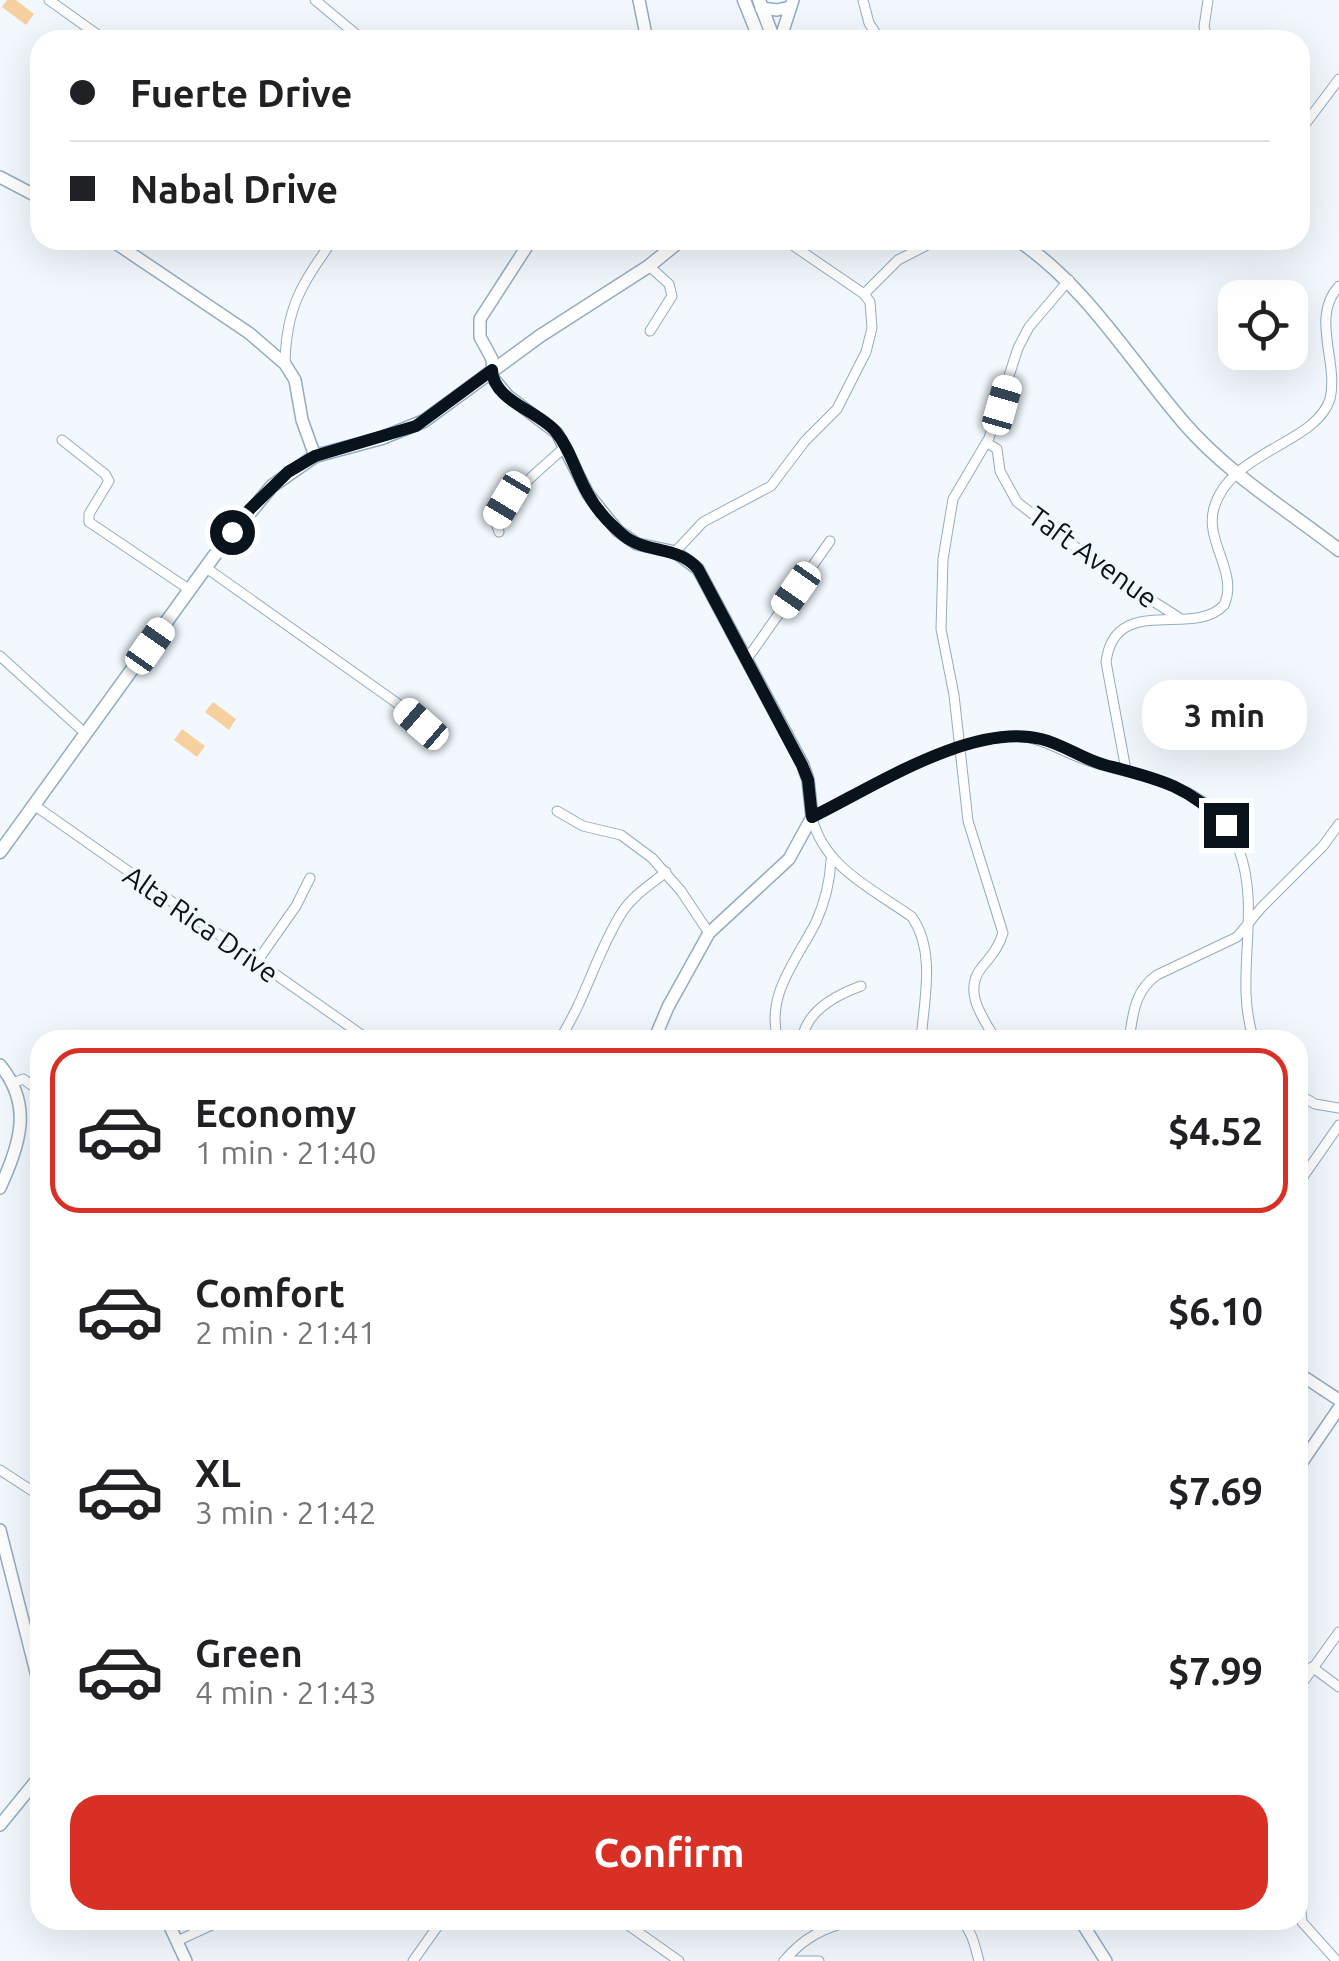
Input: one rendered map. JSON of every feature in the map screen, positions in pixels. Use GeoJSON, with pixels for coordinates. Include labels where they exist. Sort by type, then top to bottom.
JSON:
{"type":"FeatureCollection","features":[{"type":"Feature","properties":{"kind":"main road"},"geometry":{"type":"LineString","coordinates":[[744,0],[756,30]]}},
{"type":"Feature","properties":{"kind":"main road"},"geometry":{"type":"LineString","coordinates":[[760,4],[772,30]]}},
{"type":"Feature","properties":{"kind":"main road"},"geometry":{"type":"LineString","coordinates":[[0,852],[267,490],[315,456],[416,426],[668,250]]}},
{"type":"Feature","properties":{"kind":"main road"},"geometry":{"type":"LineString","coordinates":[[1031,250],[1069,280],[1184,423],[1234,472],[1339,550]]}},
{"type":"Feature","properties":{"kind":"street"},"geometry":{"type":"LineString","coordinates":[[50,0],[91,30]]}},
{"type":"Feature","properties":{"kind":"street"},"geometry":{"type":"LineString","coordinates":[[315,0],[351,30]]}},
{"type":"Feature","properties":{"kind":"street"},"geometry":{"type":"LineString","coordinates":[[639,0],[644,30]]}},
{"type":"Feature","properties":{"kind":"street"},"geometry":{"type":"LineString","coordinates":[[863,0],[874,30]]}},
{"type":"Feature","properties":{"kind":"street"},"geometry":{"type":"LineString","coordinates":[[1205,30],[1208,0]]}},
{"type":"Feature","properties":{"kind":"street"},"geometry":{"type":"LineString","coordinates":[[760,4],[777,10],[792,4]]}},
{"type":"Feature","properties":{"kind":"street"},"geometry":{"type":"LineString","coordinates":[[781,30],[792,4]]}},
{"type":"Feature","properties":{"kind":"street"},"geometry":{"type":"LineString","coordinates":[[1310,118],[1339,79]]}},
{"type":"Feature","properties":{"kind":"street"},"geometry":{"type":"LineString","coordinates":[[0,177],[30,193]]}},
{"type":"Feature","properties":{"kind":"street"},"geometry":{"type":"LineString","coordinates":[[127,250],[248,333],[285,364],[294,380],[315,456]]}},
{"type":"Feature","properties":{"kind":"street"},"geometry":{"type":"LineString","coordinates":[[285,364],[294,300],[326,250]]}},
{"type":"Feature","properties":{"kind":"street"},"geometry":{"type":"LineString","coordinates":[[525,250],[480,319],[480,337],[492,359],[493,378],[508,396],[548,424],[566,446],[588,494],[618,531],[637,544],[675,552],[698,569],[802,765],[817,839],[832,860],[912,917],[919,928],[927,956],[922,1030]]}},
{"type":"Feature","properties":{"kind":"street"},"geometry":{"type":"LineString","coordinates":[[675,552],[703,522],[771,486],[805,440],[838,409],[866,352],[872,328],[870,302],[800,250]]}},
{"type":"Feature","properties":{"kind":"street"},"geometry":{"type":"LineString","coordinates":[[864,294],[898,260],[918,250]]}},
{"type":"Feature","properties":{"kind":"street"},"geometry":{"type":"LineString","coordinates":[[648,266],[669,284],[672,296],[650,331]]}},
{"type":"Feature","properties":{"kind":"street"},"geometry":{"type":"LineString","coordinates":[[990,1030],[977,1009],[974,984],[1003,934],[968,821],[954,696],[941,629],[943,560],[954,499],[987,443],[1018,348],[1029,326],[1069,280]]}},
{"type":"Feature","properties":{"kind":"street"},"geometry":{"type":"LineString","coordinates":[[1126,770],[1106,662],[1109,648],[1130,625],[1212,616],[1227,600],[1228,585],[1212,521],[1216,500],[1234,472],[1304,428],[1328,402],[1331,388],[1327,309],[1339,286]]}},
{"type":"Feature","properties":{"kind":"street"},"geometry":{"type":"LineString","coordinates":[[62,440],[105,474],[109,482],[89,514],[89,522],[190,590]]}},
{"type":"Feature","properties":{"kind":"street","name":"Taft Avenue"},"geometry":{"type":"LineString","coordinates":[[987,443],[997,449],[1000,471],[1017,502],[1114,577],[1178,617]]}},
{"type":"Feature","properties":{"kind":"street"},"geometry":{"type":"LineString","coordinates":[[498,532],[495,520],[507,500],[566,446]]}},
{"type":"Feature","properties":{"kind":"street"},"geometry":{"type":"LineString","coordinates":[[747,659],[830,541]]}},
{"type":"Feature","properties":{"kind":"street"},"geometry":{"type":"LineString","coordinates":[[206,568],[404,708],[439,739]]}},
{"type":"Feature","properties":{"kind":"street"},"geometry":{"type":"LineString","coordinates":[[0,656],[86,734]]}},
{"type":"Feature","properties":{"kind":"street"},"geometry":{"type":"LineString","coordinates":[[658,1030],[709,933],[789,859],[812,817],[958,748],[1008,736],[1040,738],[1083,759],[1165,780],[1212,810],[1226,825],[1240,853],[1250,920],[1246,1006],[1252,1030]]}},
{"type":"Feature","properties":{"kind":"street","name":"Alta Rica Drive"},"geometry":{"type":"LineString","coordinates":[[34,805],[353,1030]]}},
{"type":"Feature","properties":{"kind":"street"},"geometry":{"type":"LineString","coordinates":[[557,810],[583,826],[621,835],[666,872],[709,933]]}},
{"type":"Feature","properties":{"kind":"street"},"geometry":{"type":"LineString","coordinates":[[1131,1030],[1146,984],[1242,933],[1339,824]]}},
{"type":"Feature","properties":{"kind":"street"},"geometry":{"type":"LineString","coordinates":[[775,1030],[776,1001],[822,906],[832,860]]}},
{"type":"Feature","properties":{"kind":"street"},"geometry":{"type":"LineString","coordinates":[[566,1030],[620,914],[666,872]]}},
{"type":"Feature","properties":{"kind":"street"},"geometry":{"type":"LineString","coordinates":[[256,963],[296,906],[310,878]]}},
{"type":"Feature","properties":{"kind":"street"},"geometry":{"type":"LineString","coordinates":[[805,1030],[812,1017],[838,995],[861,986]]}},
{"type":"Feature","properties":{"kind":"street"},"geometry":{"type":"LineString","coordinates":[[0,1065],[13,1083],[21,1109],[21,1136],[0,1188]]}},
{"type":"Feature","properties":{"kind":"street"},"geometry":{"type":"LineString","coordinates":[[13,1083],[23,1079],[30,1084]]}},
{"type":"Feature","properties":{"kind":"street"},"geometry":{"type":"LineString","coordinates":[[1308,1100],[1339,1108]]}},
{"type":"Feature","properties":{"kind":"street"},"geometry":{"type":"LineString","coordinates":[[1308,1169],[1339,1124]]}},
{"type":"Feature","properties":{"kind":"street"},"geometry":{"type":"LineString","coordinates":[[1308,1381],[1339,1404],[1308,1452]]}},
{"type":"Feature","properties":{"kind":"street"},"geometry":{"type":"LineString","coordinates":[[0,1470],[30,1490]]}},
{"type":"Feature","properties":{"kind":"street"},"geometry":{"type":"LineString","coordinates":[[0,1530],[30,1648]]}},
{"type":"Feature","properties":{"kind":"street"},"geometry":{"type":"LineString","coordinates":[[1308,1673],[1339,1632]]}},
{"type":"Feature","properties":{"kind":"street"},"geometry":{"type":"LineString","coordinates":[[1312,1667],[1339,1686]]}},
{"type":"Feature","properties":{"kind":"street"},"geometry":{"type":"LineString","coordinates":[[0,1825],[30,1788]]}},
{"type":"Feature","properties":{"kind":"street"},"geometry":{"type":"LineString","coordinates":[[1308,1929],[1337,1961]]}},
{"type":"Feature","properties":{"kind":"street"},"geometry":{"type":"LineString","coordinates":[[172,1930],[186,1961]]}},
{"type":"Feature","properties":{"kind":"street"},"geometry":{"type":"LineString","coordinates":[[177,1942],[202,1930]]}},
{"type":"Feature","properties":{"kind":"street"},"geometry":{"type":"LineString","coordinates":[[413,1961],[435,1930]]}},
{"type":"Feature","properties":{"kind":"street"},"geometry":{"type":"LineString","coordinates":[[636,1930],[679,1961]]}},
{"type":"Feature","properties":{"kind":"street"},"geometry":{"type":"LineString","coordinates":[[818,1930],[800,1942],[784,1961],[820,1961]]}},
{"type":"Feature","properties":{"kind":"street"},"geometry":{"type":"LineString","coordinates":[[968,1930],[979,1961]]}},
{"type":"Feature","properties":{"kind":"street"},"geometry":{"type":"LineString","coordinates":[[1086,1930],[1106,1961]]}},
{"type":"Feature","properties":{"kind":"shaded area"},"geometry":{"type":"Polygon","coordinates":[[[7,0],[16,0],[34,14],[26,25],[2,7],[7,0]]]}},
{"type":"Feature","properties":{"kind":"shaded area"},"geometry":{"type":"Polygon","coordinates":[[[213,702],[236,719],[229,730],[205,712],[213,702]]]}},
{"type":"Feature","properties":{"kind":"shaded area"},"geometry":{"type":"Polygon","coordinates":[[[182,729],[205,746],[197,757],[174,740],[182,729]]]}},
{"type":"Feature","properties":{"kind":"route"},"geometry":{"type":"LineString","coordinates":[[232,532],[267,490],[288,472],[331,450],[416,426],[492,370],[493,378],[508,396],[557,433],[588,494],[618,531],[637,544],[675,552],[698,569],[802,765],[808,780],[812,817],[958,748],[1008,736],[1040,738],[1083,759],[1165,780],[1204,804],[1226,825]]}}]}
